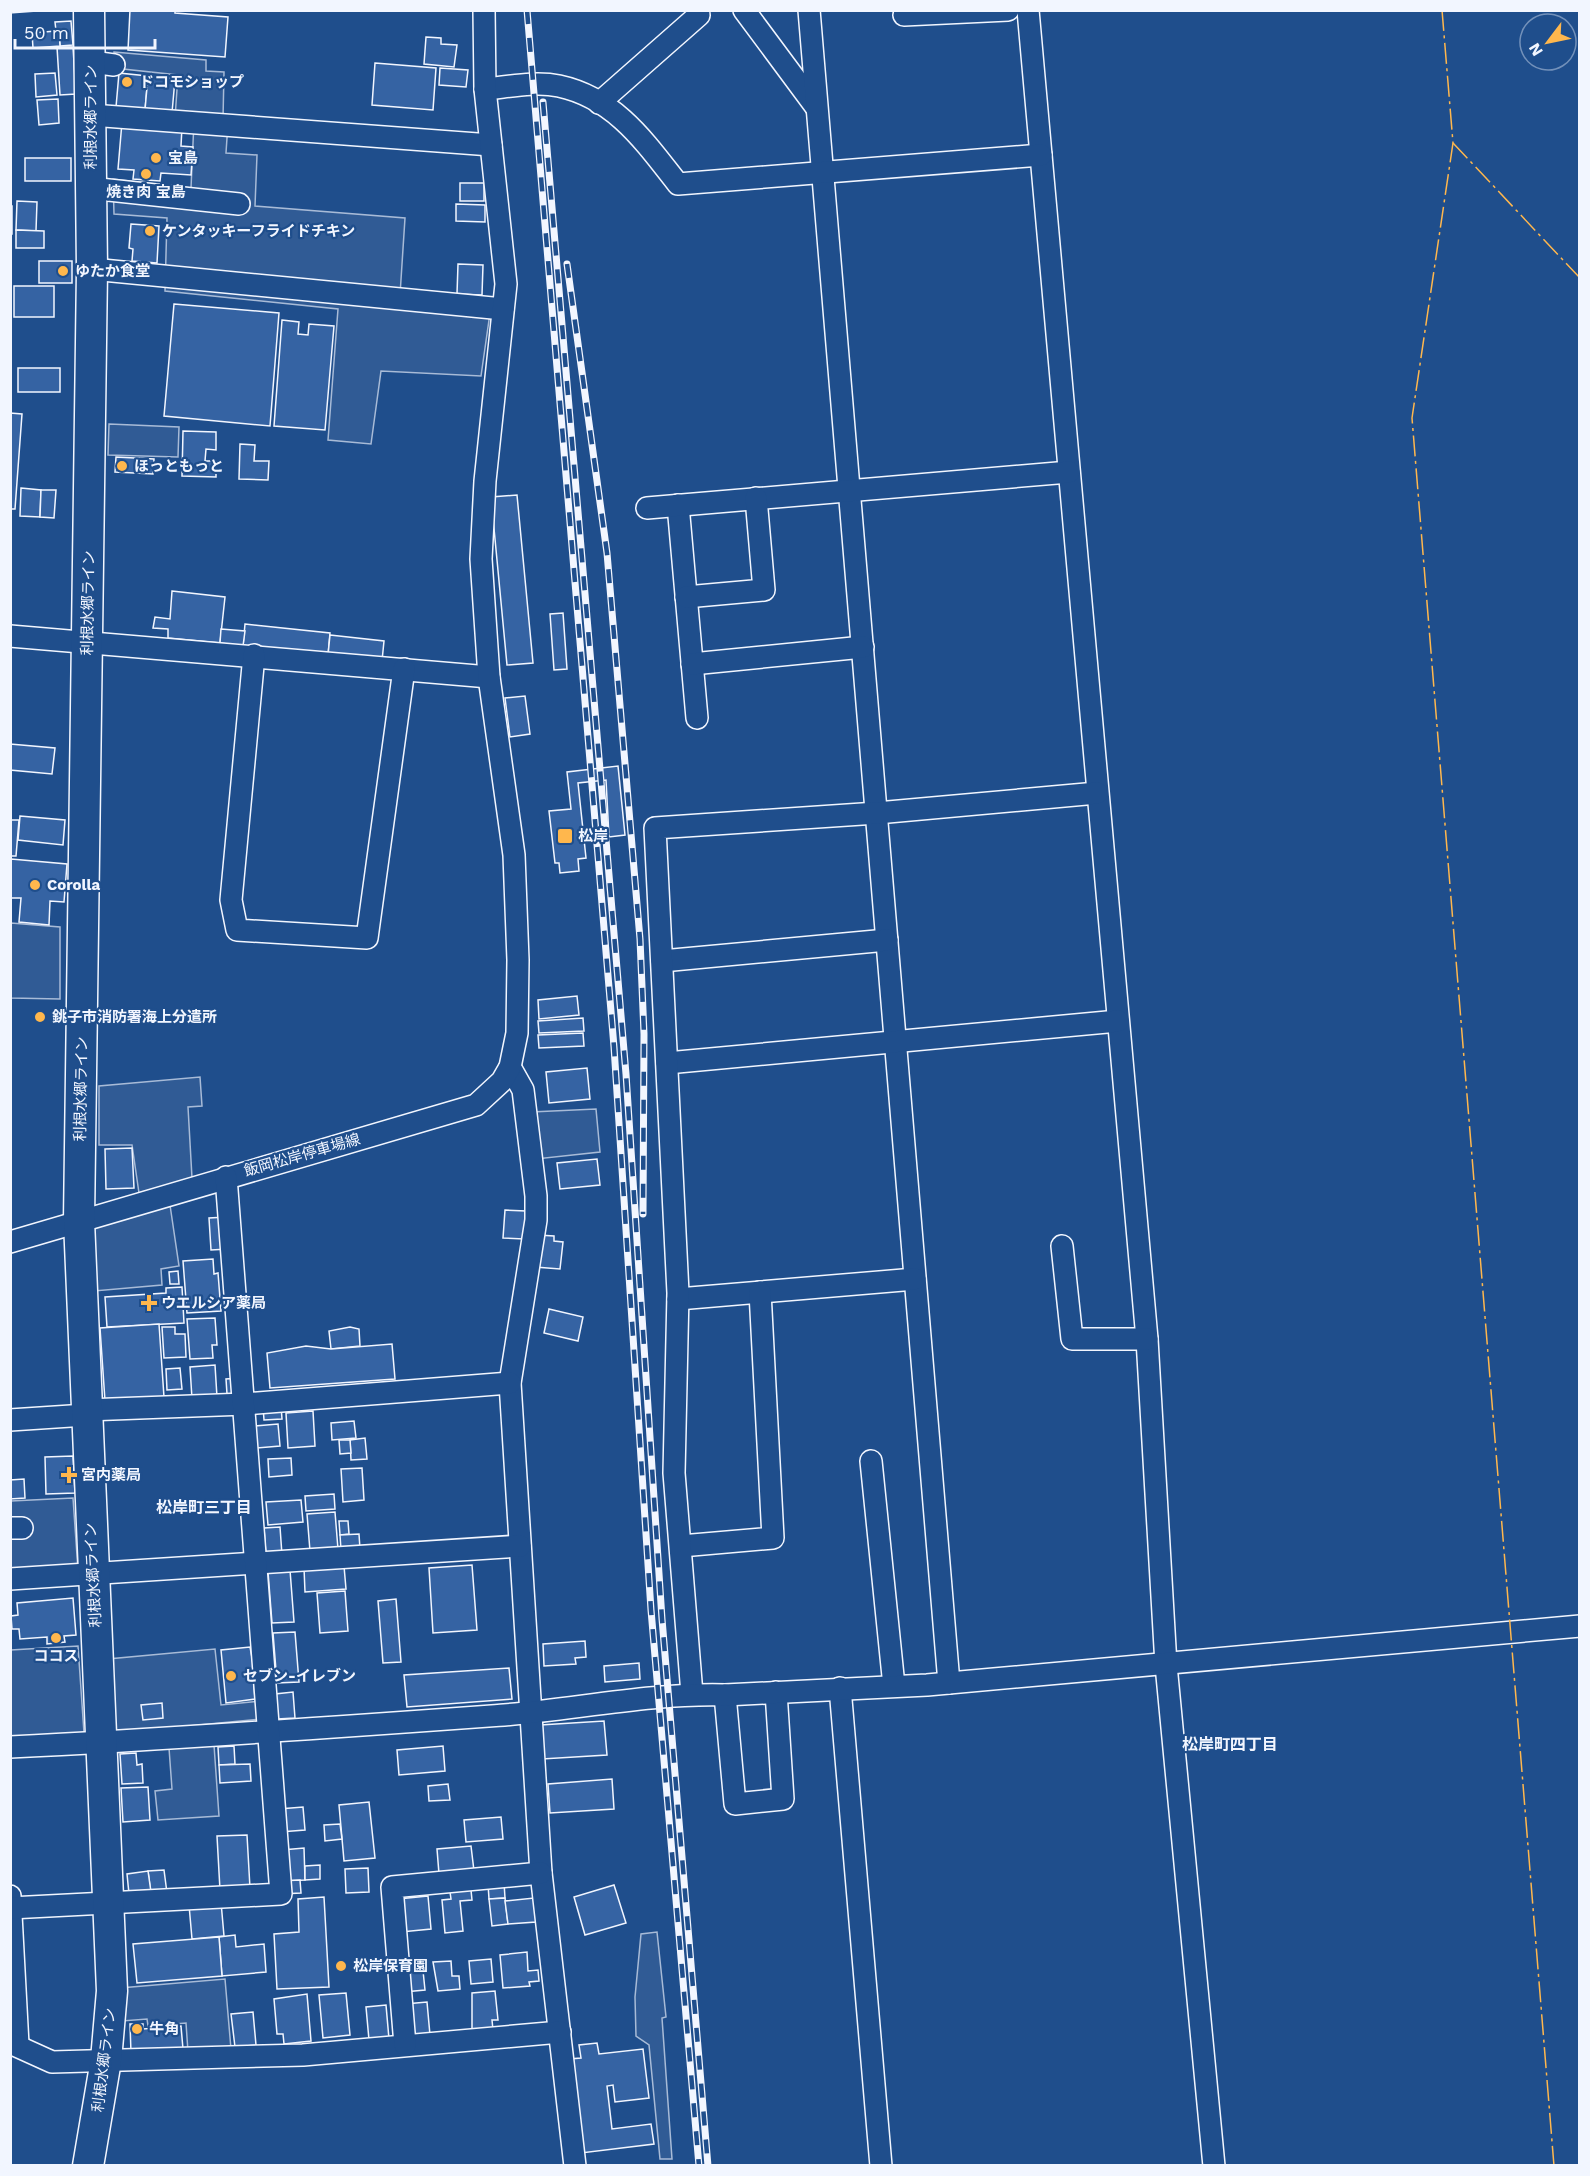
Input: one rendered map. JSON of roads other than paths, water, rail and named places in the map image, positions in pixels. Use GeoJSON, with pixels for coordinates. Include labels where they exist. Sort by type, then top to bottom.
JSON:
{"type":"FeatureCollection","features":[{"type":"Feature","properties":{"kind":"highway","name":"利根水郷ライン"},"geometry":{"type":"LineString","coordinates":[[88,2166],[106,2060],[112,1991],[79,1221],[87,640],[99,449],[90,188],[91,115],[103,63],[89,10]]}},
{"type":"Feature","properties":{"kind":"street"},"geometry":{"type":"LineString","coordinates":[[484,10],[485,89],[506,284],[485,482],[481,559],[489,677],[514,855],[518,960],[517,1033],[510,1067],[523,1090],[536,1196],[536,1220],[510,1383],[541,1873],[575,2166]]}},
{"type":"Feature","properties":{"kind":"street"},"geometry":{"type":"LineString","coordinates":[[744,10],[817,107]]}},
{"type":"Feature","properties":{"kind":"street"},"geometry":{"type":"LineString","coordinates":[[809,10],[949,1683]]}},
{"type":"Feature","properties":{"kind":"street"},"geometry":{"type":"LineString","coordinates":[[904,15],[1008,10]]}},
{"type":"Feature","properties":{"kind":"street"},"geometry":{"type":"LineString","coordinates":[[1028,10],[1147,1339],[1166,1665],[1214,2166]]}},
{"type":"Feature","properties":{"kind":"street"},"geometry":{"type":"LineString","coordinates":[[599,103],[699,15]]}},
{"type":"Feature","properties":{"kind":"street"},"geometry":{"type":"LineString","coordinates":[[485,89],[540,84],[560,86],[610,107],[640,135],[678,184],[1041,155]]}},
{"type":"Feature","properties":{"kind":"street"},"geometry":{"type":"LineString","coordinates":[[91,115],[491,145]]}},
{"type":"Feature","properties":{"kind":"street"},"geometry":{"type":"LineString","coordinates":[[90,188],[239,204]]}},
{"type":"Feature","properties":{"kind":"street"},"geometry":{"type":"LineString","coordinates":[[92,269],[503,309]]}},
{"type":"Feature","properties":{"kind":"street"},"geometry":{"type":"LineString","coordinates":[[647,508],[1069,472]]}},
{"type":"Feature","properties":{"kind":"street"},"geometry":{"type":"LineString","coordinates":[[686,597],[764,590],[756,498]]}},
{"type":"Feature","properties":{"kind":"street"},"geometry":{"type":"LineString","coordinates":[[678,505],[697,718]]}},
{"type":"Feature","properties":{"kind":"street"},"geometry":{"type":"LineString","coordinates":[[10,636],[87,640],[489,677]]}},
{"type":"Feature","properties":{"kind":"street"},"geometry":{"type":"LineString","coordinates":[[692,664],[863,647]]}},
{"type":"Feature","properties":{"kind":"street"},"geometry":{"type":"LineString","coordinates":[[254,655],[231,900],[237,930],[367,938],[404,669]]}},
{"type":"Feature","properties":{"kind":"street"},"geometry":{"type":"LineString","coordinates":[[692,1694],[674,1473],[678,1299],[655,828],[877,813],[1097,793]]}},
{"type":"Feature","properties":{"kind":"street"},"geometry":{"type":"LineString","coordinates":[[662,961],[887,940]]}},
{"type":"Feature","properties":{"kind":"street"},"geometry":{"type":"LineString","coordinates":[[667,1063],[1118,1021]]}},
{"type":"Feature","properties":{"kind":"street","name":"飯岡松岸停車場線"},"geometry":{"type":"LineString","coordinates":[[10,1242],[476,1105],[502,1081],[510,1067]]}},
{"type":"Feature","properties":{"kind":"street"},"geometry":{"type":"LineString","coordinates":[[11,1908],[281,1894],[226,1177]]}},
{"type":"Feature","properties":{"kind":"street"},"geometry":{"type":"LineString","coordinates":[[1062,1246],[1072,1339],[1147,1339]]}},
{"type":"Feature","properties":{"kind":"street"},"geometry":{"type":"LineString","coordinates":[[678,1299],[915,1280]]}},
{"type":"Feature","properties":{"kind":"street"},"geometry":{"type":"LineString","coordinates":[[681,1546],[773,1538],[760,1292]]}},
{"type":"Feature","properties":{"kind":"street"},"geometry":{"type":"LineString","coordinates":[[10,1420],[86,1412],[245,1404],[510,1383]]}},
{"type":"Feature","properties":{"kind":"street"},"geometry":{"type":"LineString","coordinates":[[871,1461],[894,1686]]}},
{"type":"Feature","properties":{"kind":"street"},"geometry":{"type":"LineString","coordinates":[[10,1579],[520,1546]]}},
{"type":"Feature","properties":{"kind":"street"},"geometry":{"type":"LineString","coordinates":[[10,1747],[269,1733],[530,1713],[692,1694],[724,1695],[949,1683],[1580,1626]]}},
{"type":"Feature","properties":{"kind":"street"},"geometry":{"type":"LineString","coordinates":[[840,1688],[881,2166]]}},
{"type":"Feature","properties":{"kind":"street"},"geometry":{"type":"LineString","coordinates":[[724,1695],[735,1804],[783,1799],[776,1692]]}},
{"type":"Feature","properties":{"kind":"street"},"geometry":{"type":"LineString","coordinates":[[405,2045],[392,1887],[541,1873]]}},
{"type":"Feature","properties":{"kind":"street"},"geometry":{"type":"LineString","coordinates":[[10,1896],[14,2044],[52,2062],[303,2055],[560,2031]]}},
{"type":"Feature","properties":{"kind":"railway"},"geometry":{"type":"LineString","coordinates":[[527,10],[614,1047],[651,1610],[699,2166]]}},
{"type":"Feature","properties":{"kind":"railway"},"geometry":{"type":"LineString","coordinates":[[543,102],[626,1074],[662,1619],[708,2166]]}},
{"type":"Feature","properties":{"kind":"railway"},"geometry":{"type":"LineString","coordinates":[[567,264],[607,553],[640,939],[644,1034],[643,1214]]}},
{"type":"Feature","properties":{"kind":"place","name":"ドコモショップ"},"geometry":{"type":"Point","coordinates":[127,82]}},
{"type":"Feature","properties":{"kind":"place","name":"宝島"},"geometry":{"type":"Point","coordinates":[156,158]}},
{"type":"Feature","properties":{"kind":"place","name":"焼き肉 宝島"},"geometry":{"type":"Point","coordinates":[146,174]}},
{"type":"Feature","properties":{"kind":"place","name":"ケンタッキーフライドチキン"},"geometry":{"type":"Point","coordinates":[150,231]}},
{"type":"Feature","properties":{"kind":"place","name":"ゆたか食堂"},"geometry":{"type":"Point","coordinates":[63,271]}},
{"type":"Feature","properties":{"kind":"place","name":"ほっともっと"},"geometry":{"type":"Point","coordinates":[122,466]}},
{"type":"Feature","properties":{"kind":"place","name":"松岸"},"geometry":{"type":"Point","coordinates":[565,836]}},
{"type":"Feature","properties":{"kind":"place","name":"Corolla"},"geometry":{"type":"Point","coordinates":[35,885]}},
{"type":"Feature","properties":{"kind":"place","name":"銚子市消防署海上分遣所"},"geometry":{"type":"Point","coordinates":[40,1017]}},
{"type":"Feature","properties":{"kind":"place","name":"ウエルシア薬局"},"geometry":{"type":"Point","coordinates":[149,1303]}},
{"type":"Feature","properties":{"kind":"place","name":"宮内薬局"},"geometry":{"type":"Point","coordinates":[69,1475]}},
{"type":"Feature","properties":{"kind":"place","name":"ココス"},"geometry":{"type":"Point","coordinates":[56,1638]}},
{"type":"Feature","properties":{"kind":"place","name":"セブン-イレブン"},"geometry":{"type":"Point","coordinates":[231,1676]}},
{"type":"Feature","properties":{"kind":"place","name":"松岸保育園"},"geometry":{"type":"Point","coordinates":[341,1966]}},
{"type":"Feature","properties":{"kind":"place","name":"牛角"},"geometry":{"type":"Point","coordinates":[137,2029]}},
{"type":"Feature","properties":{"kind":"district","name":"松岸町三丁目"},"geometry":{"type":"Point","coordinates":[204,1507]}},
{"type":"Feature","properties":{"kind":"district","name":"松岸町四丁目"},"geometry":{"type":"Point","coordinates":[1230,1744]}}]}
